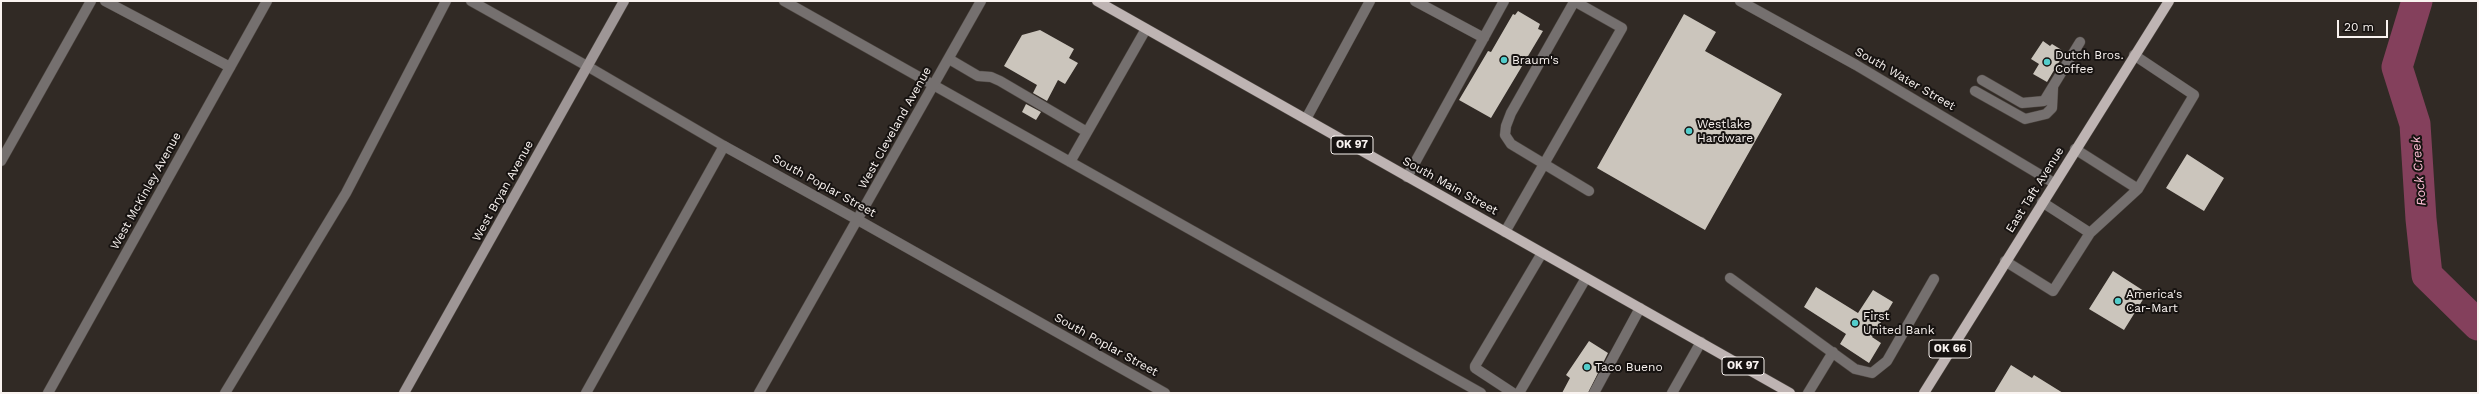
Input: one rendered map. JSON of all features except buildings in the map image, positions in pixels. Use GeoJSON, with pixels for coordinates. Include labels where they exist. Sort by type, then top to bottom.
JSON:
{"type":"FeatureCollection","features":[{"type":"Feature","properties":{"kind":"main road","name":"South Main Street"},"geometry":{"type":"LineString","coordinates":[[1097,1],[1790,393]]}},
{"type":"Feature","properties":{"kind":"main road","name":"East Taft Avenue"},"geometry":{"type":"LineString","coordinates":[[1924,393],[2054,182],[2169,1]]}},
{"type":"Feature","properties":{"kind":"street"},"geometry":{"type":"LineString","coordinates":[[1,162],[91,1]]}},
{"type":"Feature","properties":{"kind":"street"},"geometry":{"type":"LineString","coordinates":[[105,1],[230,67]]}},
{"type":"Feature","properties":{"kind":"street","name":"West McKinley Avenue"},"geometry":{"type":"LineString","coordinates":[[48,393],[267,1]]}},
{"type":"Feature","properties":{"kind":"street"},"geometry":{"type":"LineString","coordinates":[[225,393],[346,193],[446,1]]}},
{"type":"Feature","properties":{"kind":"street","name":"South Poplar Street"},"geometry":{"type":"LineString","coordinates":[[471,1],[588,66],[724,146],[1165,393]]}},
{"type":"Feature","properties":{"kind":"street","name":"West Bryan Avenue"},"geometry":{"type":"LineString","coordinates":[[404,393],[624,1]]}},
{"type":"Feature","properties":{"kind":"street"},"geometry":{"type":"LineString","coordinates":[[784,1],[1481,393]]}},
{"type":"Feature","properties":{"kind":"street","name":"West Cleveland Avenue"},"geometry":{"type":"LineString","coordinates":[[759,393],[981,1]]}},
{"type":"Feature","properties":{"kind":"street"},"geometry":{"type":"LineString","coordinates":[[1306,119],[1370,1]]}},
{"type":"Feature","properties":{"kind":"street"},"geometry":{"type":"LineString","coordinates":[[1415,1],[1484,38]]}},
{"type":"Feature","properties":{"kind":"street"},"geometry":{"type":"LineString","coordinates":[[1407,177],[1504,1]]}},
{"type":"Feature","properties":{"kind":"street"},"geometry":{"type":"LineString","coordinates":[[1505,232],[1543,164],[1622,28],[1574,1],[1506,126],[1506,134],[1511,144],[1543,164],[1589,191]]}},
{"type":"Feature","properties":{"kind":"street","name":"South Water Street"},"geometry":{"type":"LineString","coordinates":[[1740,1],[1856,65],[2054,182]]}},
{"type":"Feature","properties":{"kind":"street"},"geometry":{"type":"LineString","coordinates":[[1070,162],[1146,29]]}},
{"type":"Feature","properties":{"kind":"street"},"geometry":{"type":"LineString","coordinates":[[1982,80],[2022,103],[2044,101],[2080,42]]}},
{"type":"Feature","properties":{"kind":"street"},"geometry":{"type":"LineString","coordinates":[[2005,261],[2053,291],[2090,233],[2138,189],[2194,95],[2134,55]]}},
{"type":"Feature","properties":{"kind":"street"},"geometry":{"type":"LineString","coordinates":[[949,59],[978,76],[991,77],[1000,81],[1087,132]]}},
{"type":"Feature","properties":{"kind":"street"},"geometry":{"type":"LineString","coordinates":[[1975,91],[2025,119],[2046,114],[2052,108],[2053,86]]}},
{"type":"Feature","properties":{"kind":"street"},"geometry":{"type":"LineString","coordinates":[[586,393],[724,146]]}},
{"type":"Feature","properties":{"kind":"street"},"geometry":{"type":"LineString","coordinates":[[2076,149],[2138,189]]}},
{"type":"Feature","properties":{"kind":"street"},"geometry":{"type":"LineString","coordinates":[[2042,202],[2090,233]]}},
{"type":"Feature","properties":{"kind":"street"},"geometry":{"type":"LineString","coordinates":[[1513,393],[1475,368],[1475,366],[1542,253]]}},
{"type":"Feature","properties":{"kind":"street"},"geometry":{"type":"LineString","coordinates":[[1519,393],[1586,278]]}},
{"type":"Feature","properties":{"kind":"street"},"geometry":{"type":"LineString","coordinates":[[1730,278],[1855,369],[1872,373],[1887,361],[1934,279]]}},
{"type":"Feature","properties":{"kind":"street"},"geometry":{"type":"LineString","coordinates":[[1594,393],[1640,308]]}},
{"type":"Feature","properties":{"kind":"street"},"geometry":{"type":"LineString","coordinates":[[1672,393],[1701,342]]}},
{"type":"Feature","properties":{"kind":"street"},"geometry":{"type":"LineString","coordinates":[[1808,393],[1833,352]]}},
{"type":"Feature","properties":{"kind":"waterway","name":"Rock Creek"},"geometry":{"type":"LineString","coordinates":[[2417,1],[2397,67],[2415,124],[2421,219],[2427,275],[2478,325]]}},
{"type":"Feature","properties":{"kind":"place","name":"Braum's"},"geometry":{"type":"Point","coordinates":[1504,60]}},
{"type":"Feature","properties":{"kind":"place","name":"Dutch Bros. Coffee"},"geometry":{"type":"Point","coordinates":[2047,62]}},
{"type":"Feature","properties":{"kind":"place","name":"Westlake Hardware"},"geometry":{"type":"Point","coordinates":[1689,131]}},
{"type":"Feature","properties":{"kind":"place","name":"America's Car-Mart"},"geometry":{"type":"Point","coordinates":[2118,301]}},
{"type":"Feature","properties":{"kind":"place","name":"First United Bank"},"geometry":{"type":"Point","coordinates":[1855,323]}},
{"type":"Feature","properties":{"kind":"place","name":"Taco Bueno"},"geometry":{"type":"Point","coordinates":[1587,367]}}]}
